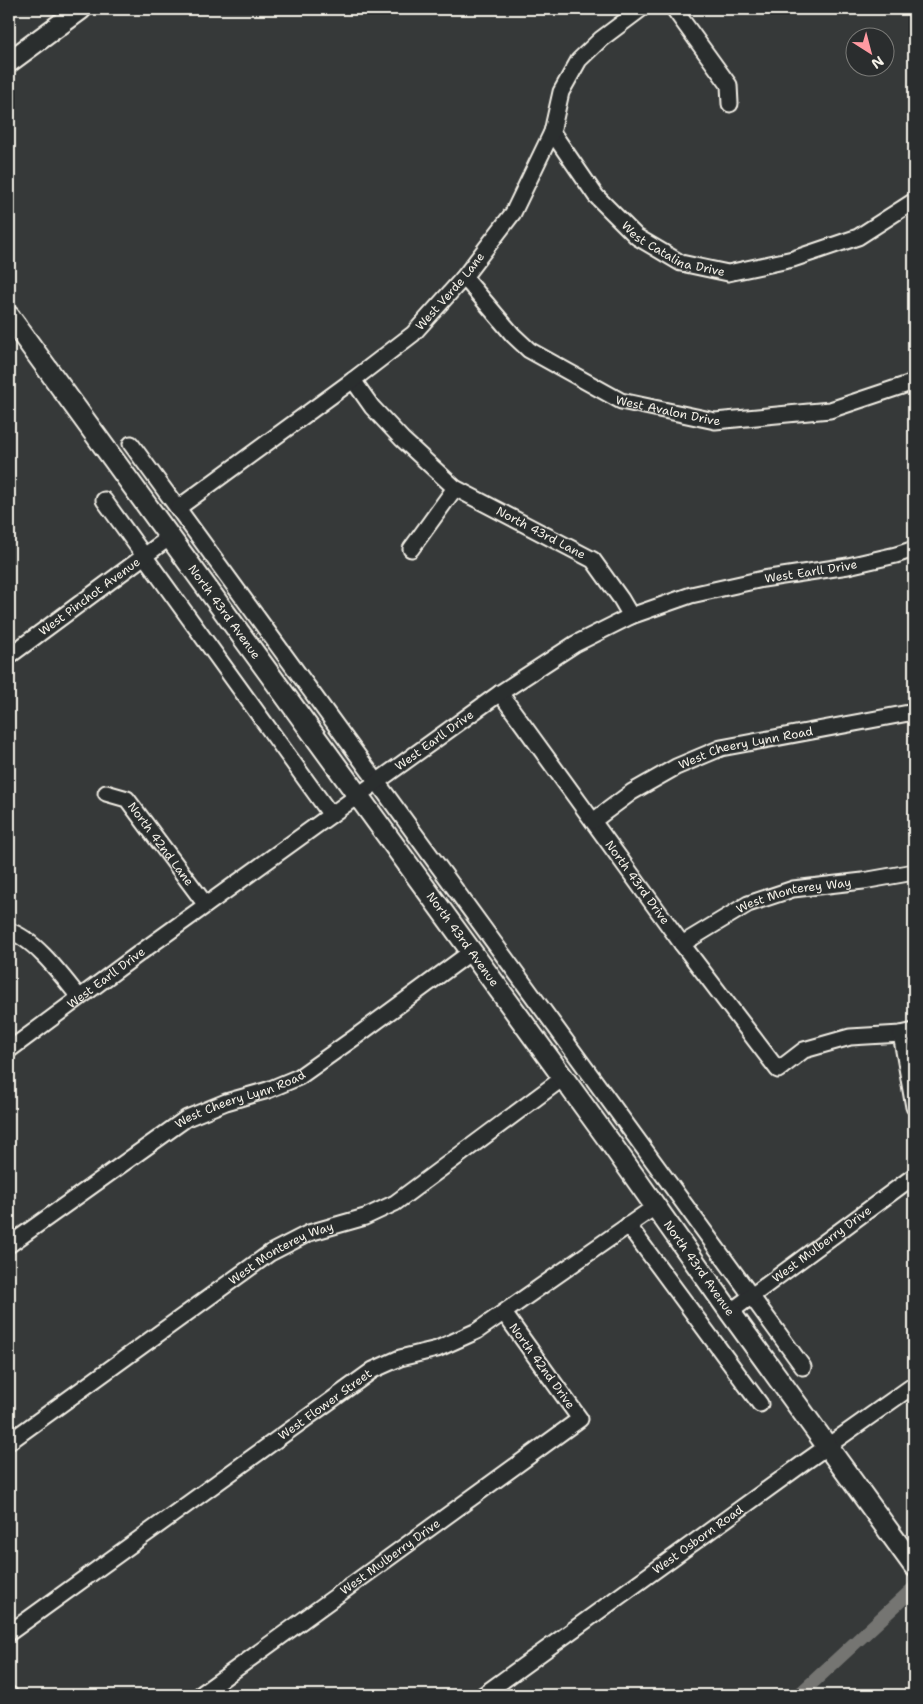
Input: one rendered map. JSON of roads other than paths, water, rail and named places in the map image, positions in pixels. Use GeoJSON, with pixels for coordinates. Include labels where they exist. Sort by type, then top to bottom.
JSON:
{"type":"FeatureCollection","features":[{"type":"Feature","properties":{"kind":"main road"},"geometry":{"type":"LineString","coordinates":[[9,62],[81,9]]}},
{"type":"Feature","properties":{"kind":"main road","name":"North 43rd Avenue"},"geometry":{"type":"LineString","coordinates":[[9,316],[656,1206],[730,1312],[914,1566]]}},
{"type":"Feature","properties":{"kind":"street","name":"West Verde Lane"},"geometry":{"type":"LineString","coordinates":[[178,508],[413,334],[464,277],[513,213],[552,132],[560,92],[579,60],[601,39],[641,9]]}},
{"type":"Feature","properties":{"kind":"street"},"geometry":{"type":"LineString","coordinates":[[674,9],[728,85],[730,104]]}},
{"type":"Feature","properties":{"kind":"street","name":"West Catalina Drive"},"geometry":{"type":"LineString","coordinates":[[552,132],[596,196],[637,237],[681,263],[728,273],[793,259],[858,237],[914,201]]}},
{"type":"Feature","properties":{"kind":"street","name":"West Avalon Drive"},"geometry":{"type":"LineString","coordinates":[[464,277],[529,350],[621,401],[715,421],[830,410],[914,382]]}},
{"type":"Feature","properties":{"kind":"street","name":"North 43rd Lane"},"geometry":{"type":"LineString","coordinates":[[353,380],[372,407],[402,439],[455,488],[593,560],[621,598],[631,616]]}},
{"type":"Feature","properties":{"kind":"street","name":"North 43rd Avenue"},"geometry":{"type":"LineString","coordinates":[[131,444],[803,1367]]}},
{"type":"Feature","properties":{"kind":"street"},"geometry":{"type":"LineString","coordinates":[[411,549],[455,488]]}},
{"type":"Feature","properties":{"kind":"street"},"geometry":{"type":"LineString","coordinates":[[104,500],[331,815]]}},
{"type":"Feature","properties":{"kind":"street","name":"West Pinchot Avenue"},"geometry":{"type":"LineString","coordinates":[[9,656],[143,555],[170,537]]}},
{"type":"Feature","properties":{"kind":"street","name":"West Earll Drive"},"geometry":{"type":"LineString","coordinates":[[9,1050],[79,997],[500,693],[575,644],[631,616],[691,595],[762,579],[848,566],[890,557],[914,549]]}},
{"type":"Feature","properties":{"kind":"street","name":"North 43rd Drive"},"geometry":{"type":"LineString","coordinates":[[500,693],[682,944],[778,1070],[804,1050],[850,1037],[908,1032]]}},
{"type":"Feature","properties":{"kind":"street","name":"West Cheery Lynn Road"},"geometry":{"type":"LineString","coordinates":[[594,821],[632,792],[676,767],[721,748],[914,712]]}},
{"type":"Feature","properties":{"kind":"street","name":"North 42nd Lane"},"geometry":{"type":"LineString","coordinates":[[106,793],[127,799],[206,905]]}},
{"type":"Feature","properties":{"kind":"street","name":"West Monterey Way"},"geometry":{"type":"LineString","coordinates":[[682,944],[748,904],[793,889],[914,872]]}},
{"type":"Feature","properties":{"kind":"street"},"geometry":{"type":"LineString","coordinates":[[9,931],[16,934],[52,962],[79,997]]}},
{"type":"Feature","properties":{"kind":"street","name":"West Cheery Lynn Road"},"geometry":{"type":"LineString","coordinates":[[9,1246],[187,1118],[226,1102],[268,1090],[299,1077],[471,952]]}},
{"type":"Feature","properties":{"kind":"street"},"geometry":{"type":"LineString","coordinates":[[908,1032],[914,1107]]}},
{"type":"Feature","properties":{"kind":"street","name":"West Monterey Way"},"geometry":{"type":"LineString","coordinates":[[9,1442],[270,1253],[309,1233],[365,1218],[395,1203],[563,1078]]}},
{"type":"Feature","properties":{"kind":"street","name":"West Mulberry Drive"},"geometry":{"type":"LineString","coordinates":[[730,1312],[914,1176]]}},
{"type":"Feature","properties":{"kind":"street","name":"West Flower Street"},"geometry":{"type":"LineString","coordinates":[[9,1633],[372,1370],[400,1358],[437,1349],[477,1331],[656,1206]]}},
{"type":"Feature","properties":{"kind":"street"},"geometry":{"type":"LineString","coordinates":[[628,1225],[760,1404]]}},
{"type":"Feature","properties":{"kind":"street","name":"North 42nd Drive"},"geometry":{"type":"LineString","coordinates":[[504,1313],[580,1419]]}},
{"type":"Feature","properties":{"kind":"street","name":"West Osborn Road"},"geometry":{"type":"LineString","coordinates":[[483,1695],[914,1385]]}},
{"type":"Feature","properties":{"kind":"street","name":"West Mulberry Drive"},"geometry":{"type":"LineString","coordinates":[[200,1695],[580,1419]]}},
{"type":"Feature","properties":{"kind":"waterway"},"geometry":{"type":"LineString","coordinates":[[799,1695],[914,1588]]}}]}
